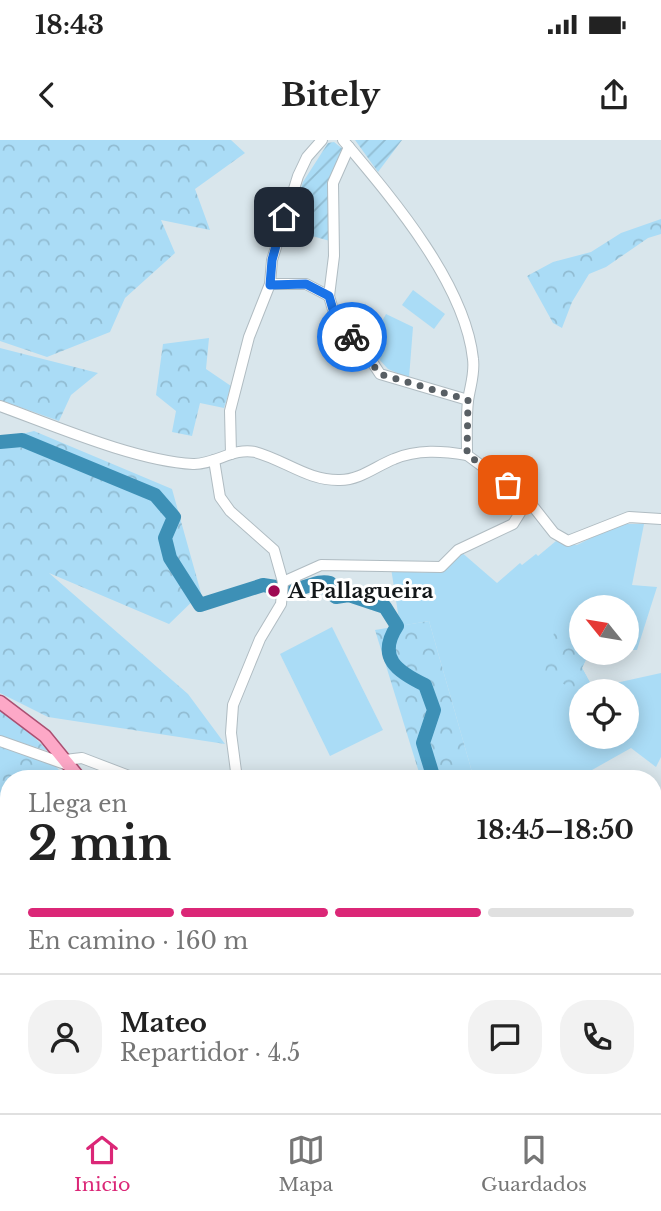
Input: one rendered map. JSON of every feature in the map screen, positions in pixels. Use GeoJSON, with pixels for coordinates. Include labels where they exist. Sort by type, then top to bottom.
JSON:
{"type":"FeatureCollection","features":[{"type":"Feature","properties":{"kind":"main road"},"geometry":{"type":"LineString","coordinates":[[0,702],[38,729],[73,770]]}},
{"type":"Feature","properties":{"kind":"street"},"geometry":{"type":"LineString","coordinates":[[230,454],[230,411],[249,337],[270,285],[272,260],[290,196],[307,158],[323,140]]}},
{"type":"Feature","properties":{"kind":"street"},"geometry":{"type":"LineString","coordinates":[[346,144],[333,183],[334,256],[329,296],[336,320],[365,351],[380,374],[468,400]]}},
{"type":"Feature","properties":{"kind":"street"},"geometry":{"type":"LineString","coordinates":[[346,144],[410,227],[438,268],[459,308],[474,362],[468,400],[467,454]]}},
{"type":"Feature","properties":{"kind":"street"},"geometry":{"type":"LineString","coordinates":[[270,285],[306,284],[329,296]]}},
{"type":"Feature","properties":{"kind":"street"},"geometry":{"type":"LineString","coordinates":[[0,407],[158,458],[195,464],[230,454],[255,452],[305,474],[342,480],[407,454],[467,454],[528,500],[554,533],[568,541],[629,517],[661,519]]}},
{"type":"Feature","properties":{"kind":"street"},"geometry":{"type":"LineString","coordinates":[[214,460],[220,497],[230,510],[274,550],[284,582],[281,604],[260,639],[233,705],[231,733],[236,770]]}},
{"type":"Feature","properties":{"kind":"street"},"geometry":{"type":"LineString","coordinates":[[284,582],[321,565],[441,568],[458,550],[513,524],[528,500]]}},
{"type":"Feature","properties":{"kind":"street"},"geometry":{"type":"LineString","coordinates":[[0,741],[67,762],[82,758],[113,770]]}},
{"type":"Feature","properties":{"kind":"green space"},"geometry":{"type":"Polygon","coordinates":[[[0,140],[231,140],[245,153],[195,189],[210,230],[161,220],[175,253],[125,298],[110,332],[47,357],[0,341],[0,140]]]}},
{"type":"Feature","properties":{"kind":"green space"},"geometry":{"type":"Polygon","coordinates":[[[355,140],[402,140],[378,172],[355,140]]]}},
{"type":"Feature","properties":{"kind":"green space"},"geometry":{"type":"Polygon","coordinates":[[[334,142],[344,150],[331,183],[330,241],[287,229],[303,182],[328,143],[334,142]]]}},
{"type":"Feature","properties":{"kind":"green space"},"geometry":{"type":"Polygon","coordinates":[[[661,219],[661,234],[648,238],[606,267],[589,274],[572,302],[562,328],[553,323],[527,276],[553,262],[591,252],[621,233],[661,219]]]}},
{"type":"Feature","properties":{"kind":"green space"},"geometry":{"type":"Polygon","coordinates":[[[413,290],[445,314],[434,329],[402,305],[413,290]]]}},
{"type":"Feature","properties":{"kind":"green space"},"geometry":{"type":"Polygon","coordinates":[[[386,314],[413,327],[409,378],[388,369],[368,347],[386,314]]]}},
{"type":"Feature","properties":{"kind":"green space"},"geometry":{"type":"Polygon","coordinates":[[[209,338],[206,369],[231,386],[224,408],[200,403],[192,436],[172,432],[176,411],[156,395],[163,344],[209,338]]]}},
{"type":"Feature","properties":{"kind":"green space"},"geometry":{"type":"Polygon","coordinates":[[[0,348],[98,373],[71,395],[59,421],[0,400],[0,348]]]}},
{"type":"Feature","properties":{"kind":"green space"},"geometry":{"type":"Polygon","coordinates":[[[34,431],[172,489],[201,593],[169,624],[49,573],[188,694],[225,744],[48,717],[0,693],[0,439],[34,431]]]}},
{"type":"Feature","properties":{"kind":"green space"},"geometry":{"type":"Polygon","coordinates":[[[619,524],[644,524],[632,585],[657,587],[639,644],[639,595],[569,595],[569,665],[583,665],[582,668],[588,679],[569,679],[569,749],[629,749],[592,770],[471,770],[429,621],[400,626],[391,568],[429,572],[444,566],[460,551],[497,583],[520,563],[522,565],[536,554],[538,556],[556,541],[577,545],[619,524]]]}},
{"type":"Feature","properties":{"kind":"green space"},"geometry":{"type":"Polygon","coordinates":[[[429,621],[471,770],[418,770],[375,630],[429,621]]]}},
{"type":"Feature","properties":{"kind":"green space"},"geometry":{"type":"Polygon","coordinates":[[[332,627],[383,730],[330,756],[280,654],[332,627]]]}},
{"type":"Feature","properties":{"kind":"green space"},"geometry":{"type":"Polygon","coordinates":[[[554,633],[569,636],[569,665],[583,665],[582,668],[588,679],[569,679],[569,686],[544,675],[554,633]]]}},
{"type":"Feature","properties":{"kind":"green space"},"geometry":{"type":"Polygon","coordinates":[[[661,673],[661,757],[656,767],[632,749],[639,749],[639,679],[634,679],[661,673]]]}},
{"type":"Feature","properties":{"kind":"green space"},"geometry":{"type":"Polygon","coordinates":[[[0,709],[23,726],[48,751],[0,736],[0,709]]]}},
{"type":"Feature","properties":{"kind":"green space"},"geometry":{"type":"Polygon","coordinates":[[[0,743],[50,760],[59,770],[0,770],[0,743]]]}},
{"type":"Feature","properties":{"kind":"waterway"},"geometry":{"type":"LineString","coordinates":[[0,442],[22,440],[155,495],[174,517],[165,538],[170,558],[200,605],[263,585],[276,587]]}},
{"type":"Feature","properties":{"kind":"waterway"},"geometry":{"type":"LineString","coordinates":[[290,589],[325,582],[330,583],[329,592],[336,597],[349,595],[385,607],[397,626],[389,647],[393,663],[406,675],[425,685],[434,710],[423,743],[431,770]]}},
{"type":"Feature","properties":{"kind":"way so far"},"geometry":{"type":"LineString","coordinates":[[352,337],[380,374],[391,380],[468,400],[467,454],[508,485]]}},
{"type":"Feature","properties":{"kind":"place","name":"A Pallagueira"},"geometry":{"type":"Point","coordinates":[274,591]}},
{"type":"Feature","properties":{"kind":"route"},"geometry":{"type":"LineString","coordinates":[[284,217],[272,260],[270,285],[306,284],[315,287],[329,296],[336,320],[352,337]]}}]}
